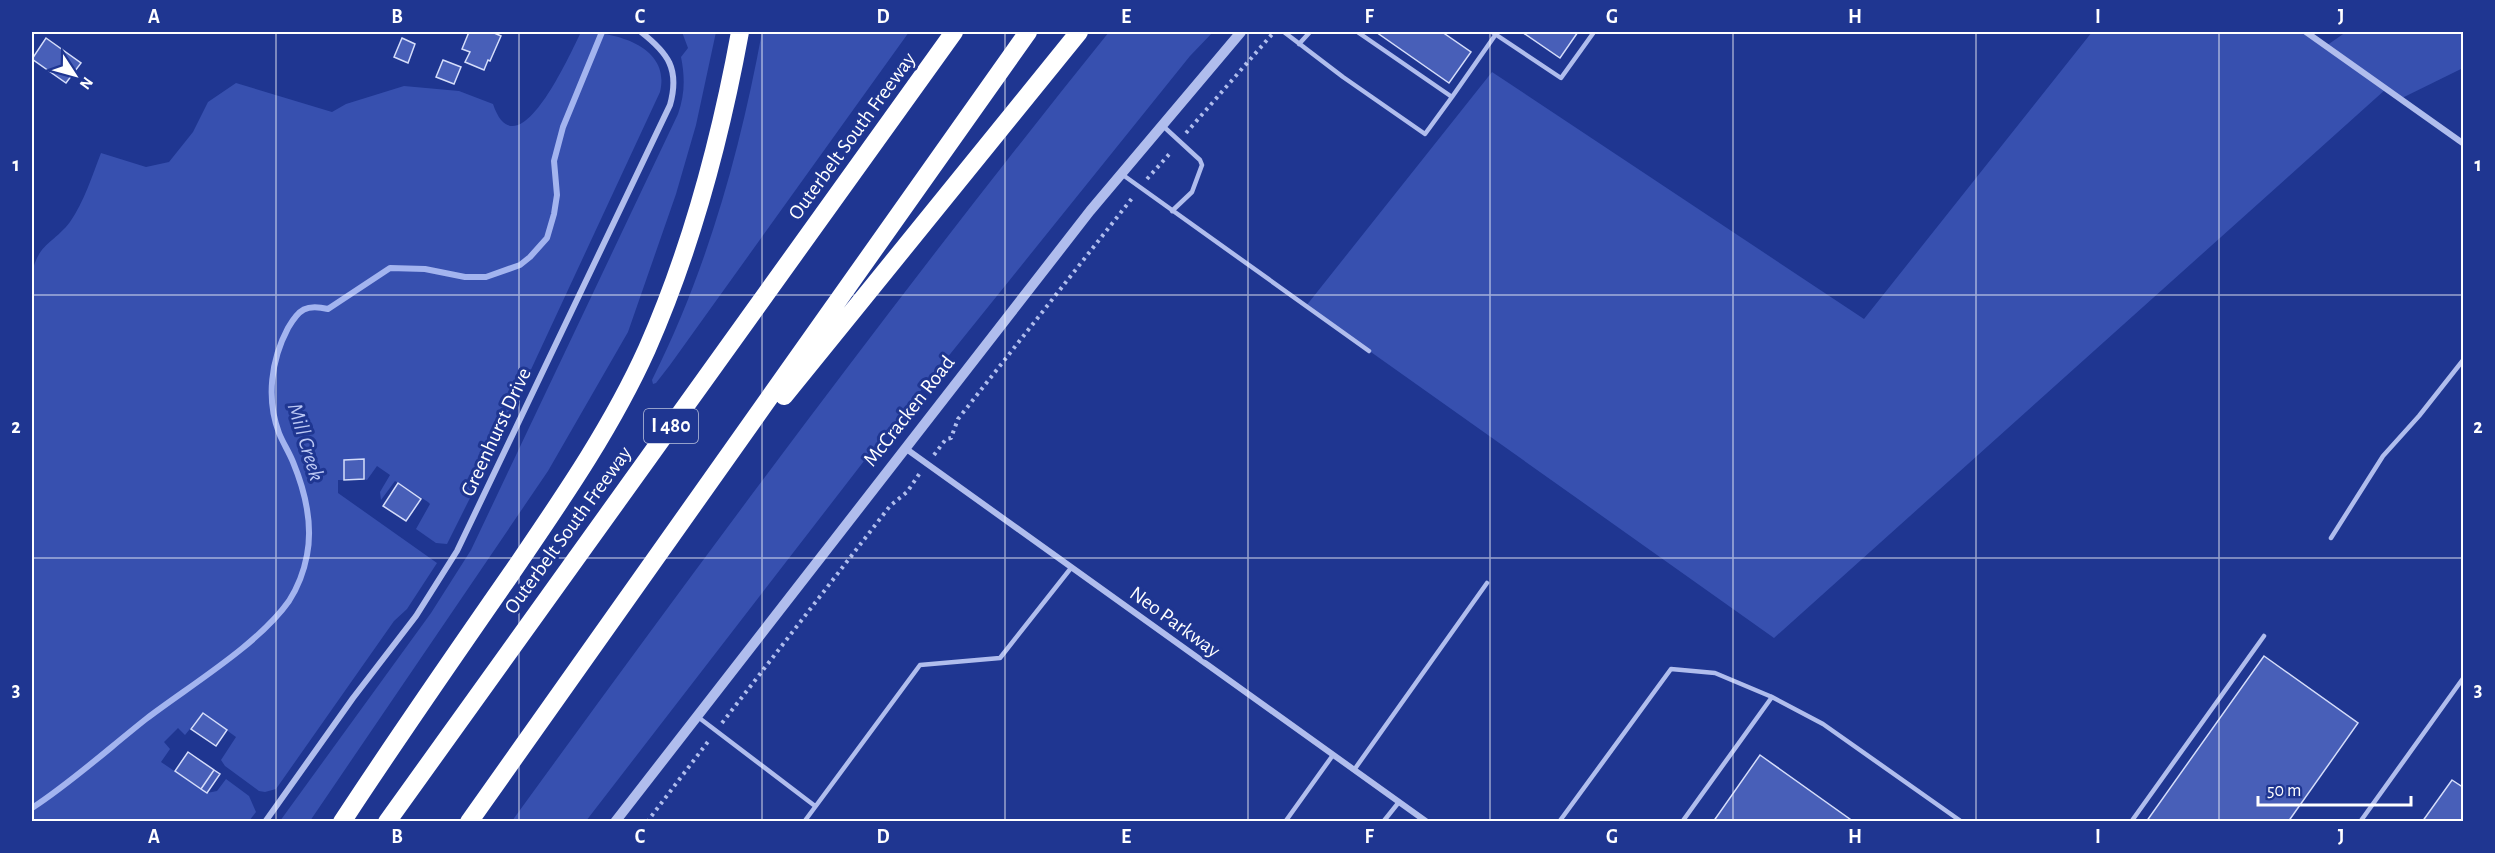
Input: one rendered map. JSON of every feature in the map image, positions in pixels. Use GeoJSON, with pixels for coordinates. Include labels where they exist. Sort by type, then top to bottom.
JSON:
{"type":"FeatureCollection","features":[{"type":"Feature","properties":{"kind":"highway"},"geometry":{"type":"LineString","coordinates":[[342,822],[562,499],[611,419],[646,350],[678,272],[704,194],[725,115],[740,32]]}},
{"type":"Feature","properties":{"kind":"highway","name":"Outerbelt South Freeway"},"geometry":{"type":"LineString","coordinates":[[387,822],[954,32]]}},
{"type":"Feature","properties":{"kind":"highway"},"geometry":{"type":"LineString","coordinates":[[469,822],[1028,32]]}},
{"type":"Feature","properties":{"kind":"highway"},"geometry":{"type":"LineString","coordinates":[[683,521],[1079,32]]}},
{"type":"Feature","properties":{"kind":"street","name":"Greenhurst Drive"},"geometry":{"type":"LineString","coordinates":[[265,822],[353,698],[416,616],[443,574],[472,521],[670,105],[674,76],[670,63],[663,51],[640,32]]}},
{"type":"Feature","properties":{"kind":"street","name":"McCracken Road"},"geometry":{"type":"LineString","coordinates":[[615,822],[1121,173],[1241,32]]}},
{"type":"Feature","properties":{"kind":"street"},"geometry":{"type":"LineString","coordinates":[[2306,32],[2463,144]]}},
{"type":"Feature","properties":{"kind":"street","name":"Neo Parkway"},"geometry":{"type":"LineString","coordinates":[[905,448],[1427,822]]}},
{"type":"Feature","properties":{"kind":"lane"},"geometry":{"type":"LineString","coordinates":[[1284,32],[1343,77],[1425,134],[1494,33],[1561,78],[1593,32]]}},
{"type":"Feature","properties":{"kind":"lane"},"geometry":{"type":"LineString","coordinates":[[1299,44],[1310,32]]}},
{"type":"Feature","properties":{"kind":"lane"},"geometry":{"type":"LineString","coordinates":[[1359,33],[1452,97]]}},
{"type":"Feature","properties":{"kind":"lane"},"geometry":{"type":"LineString","coordinates":[[1161,124],[1200,160],[1202,165],[1192,192],[1173,212]]}},
{"type":"Feature","properties":{"kind":"lane"},"geometry":{"type":"LineString","coordinates":[[1121,173],[1369,351]]}},
{"type":"Feature","properties":{"kind":"lane"},"geometry":{"type":"LineString","coordinates":[[2331,538],[2383,456],[2420,416],[2463,359]]}},
{"type":"Feature","properties":{"kind":"lane"},"geometry":{"type":"LineString","coordinates":[[804,822],[920,665],[1000,658],[1071,568]]}},
{"type":"Feature","properties":{"kind":"lane"},"geometry":{"type":"LineString","coordinates":[[1354,770],[1487,583]]}},
{"type":"Feature","properties":{"kind":"lane"},"geometry":{"type":"LineString","coordinates":[[2131,822],[2264,636]]}},
{"type":"Feature","properties":{"kind":"lane"},"geometry":{"type":"LineString","coordinates":[[1559,822],[1671,669],[1715,673],[1772,697],[1823,724],[1962,822]]}},
{"type":"Feature","properties":{"kind":"lane"},"geometry":{"type":"LineString","coordinates":[[2360,822],[2463,676]]}},
{"type":"Feature","properties":{"kind":"lane"},"geometry":{"type":"LineString","coordinates":[[1682,822],[1772,697]]}},
{"type":"Feature","properties":{"kind":"lane"},"geometry":{"type":"LineString","coordinates":[[697,716],[815,806]]}},
{"type":"Feature","properties":{"kind":"lane"},"geometry":{"type":"LineString","coordinates":[[1286,822],[1333,754]]}},
{"type":"Feature","properties":{"kind":"lane"},"geometry":{"type":"LineString","coordinates":[[1383,822],[1399,802]]}},
{"type":"Feature","properties":{"kind":"path"},"geometry":{"type":"LineString","coordinates":[[946,439],[951,438],[958,419],[1140,188],[1275,32]]}},
{"type":"Feature","properties":{"kind":"path"},"geometry":{"type":"LineString","coordinates":[[647,822],[890,506],[908,492],[908,488]]}},
{"type":"Feature","properties":{"kind":"shaded area"},"geometry":{"type":"Polygon","coordinates":[[[581,32],[625,39],[649,53],[657,64],[661,77],[660,92],[489,460],[447,544],[436,543],[416,529],[430,504],[428,502],[395,481],[381,500],[380,492],[390,475],[377,466],[367,480],[364,479],[363,459],[344,460],[344,480],[338,480],[338,493],[437,563],[407,609],[394,621],[276,789],[259,791],[225,766],[221,760],[236,737],[203,713],[185,735],[178,728],[164,742],[170,749],[161,762],[207,793],[217,791],[226,779],[249,796],[256,812],[249,821],[32,822],[32,274],[42,250],[64,229],[75,214],[101,153],[146,167],[169,162],[193,132],[208,102],[236,83],[332,112],[346,104],[404,86],[459,91],[493,104],[503,122],[515,126],[528,118],[542,103],[581,32]]]}},
{"type":"Feature","properties":{"kind":"shaded area"},"geometry":{"type":"Polygon","coordinates":[[[682,32],[716,32],[696,125],[676,194],[628,332],[548,471],[310,821],[280,821],[431,613],[471,550],[678,114],[684,86],[681,57],[688,48],[682,32]]]}},
{"type":"Feature","properties":{"kind":"shaded area"},"geometry":{"type":"Polygon","coordinates":[[[762,32],[909,32],[670,365],[653,384],[652,380],[689,296],[719,210],[743,122],[762,32]]]}},
{"type":"Feature","properties":{"kind":"shaded area"},"geometry":{"type":"Polygon","coordinates":[[[1109,32],[1213,32],[1190,56],[864,461],[586,821],[512,821],[806,423],[956,226],[1109,32]]]}},
{"type":"Feature","properties":{"kind":"shaded area"},"geometry":{"type":"Polygon","coordinates":[[[2092,32],[2306,32],[2326,46],[2346,32],[2463,32],[2463,68],[2400,99],[2386,89],[1774,638],[1306,306],[1492,72],[1864,319],[2092,32]]]}},
{"type":"Feature","properties":{"kind":"building"},"geometry":{"type":"Polygon","coordinates":[[[469,32],[492,32],[501,36],[484,70],[465,62],[470,52],[462,49],[469,32]]]}},
{"type":"Feature","properties":{"kind":"building"},"geometry":{"type":"Polygon","coordinates":[[[1376,32],[1442,32],[1471,52],[1449,83],[1376,32]]]}},
{"type":"Feature","properties":{"kind":"building"},"geometry":{"type":"Polygon","coordinates":[[[1522,32],[1578,32],[1560,58],[1522,32]]]}},
{"type":"Feature","properties":{"kind":"building"},"geometry":{"type":"Polygon","coordinates":[[[46,38],[81,63],[66,83],[32,59],[46,38]]]}},
{"type":"Feature","properties":{"kind":"building"},"geometry":{"type":"Polygon","coordinates":[[[402,38],[415,44],[408,63],[394,57],[402,38]]]}},
{"type":"Feature","properties":{"kind":"building"},"geometry":{"type":"Polygon","coordinates":[[[443,60],[461,67],[454,84],[436,77],[443,60]]]}},
{"type":"Feature","properties":{"kind":"building"},"geometry":{"type":"Polygon","coordinates":[[[364,459],[364,479],[344,480],[344,460],[364,459]]]}},
{"type":"Feature","properties":{"kind":"building"},"geometry":{"type":"Polygon","coordinates":[[[398,483],[421,499],[406,521],[383,506],[398,483]]]}},
{"type":"Feature","properties":{"kind":"building"},"geometry":{"type":"Polygon","coordinates":[[[2264,656],[2358,723],[2288,822],[2146,822],[2264,656]]]}},
{"type":"Feature","properties":{"kind":"building"},"geometry":{"type":"Polygon","coordinates":[[[203,713],[227,730],[216,746],[191,729],[203,713]]]}},
{"type":"Feature","properties":{"kind":"building"},"geometry":{"type":"Polygon","coordinates":[[[188,752],[214,770],[201,789],[175,771],[188,752]]]}},
{"type":"Feature","properties":{"kind":"building"},"geometry":{"type":"Polygon","coordinates":[[[1760,755],[1854,822],[1713,822],[1760,755]]]}},
{"type":"Feature","properties":{"kind":"building"},"geometry":{"type":"Polygon","coordinates":[[[214,770],[220,774],[207,793],[201,789],[214,770]]]}},
{"type":"Feature","properties":{"kind":"building"},"geometry":{"type":"Polygon","coordinates":[[[2452,780],[2464,788],[2464,822],[2422,822],[2452,780]]]}},
{"type":"Feature","properties":{"kind":"waterway","name":"Mill Creek"},"geometry":{"type":"LineString","coordinates":[[32,808],[76,776],[146,719],[241,649],[260,633],[289,601],[304,567],[309,531],[307,508],[301,484],[279,433],[273,407],[274,366],[288,328],[300,312],[314,307],[328,309],[390,268],[425,269],[465,277],[486,277],[520,265],[530,257],[547,238],[557,195],[554,161],[563,127],[602,32]]}}]}
